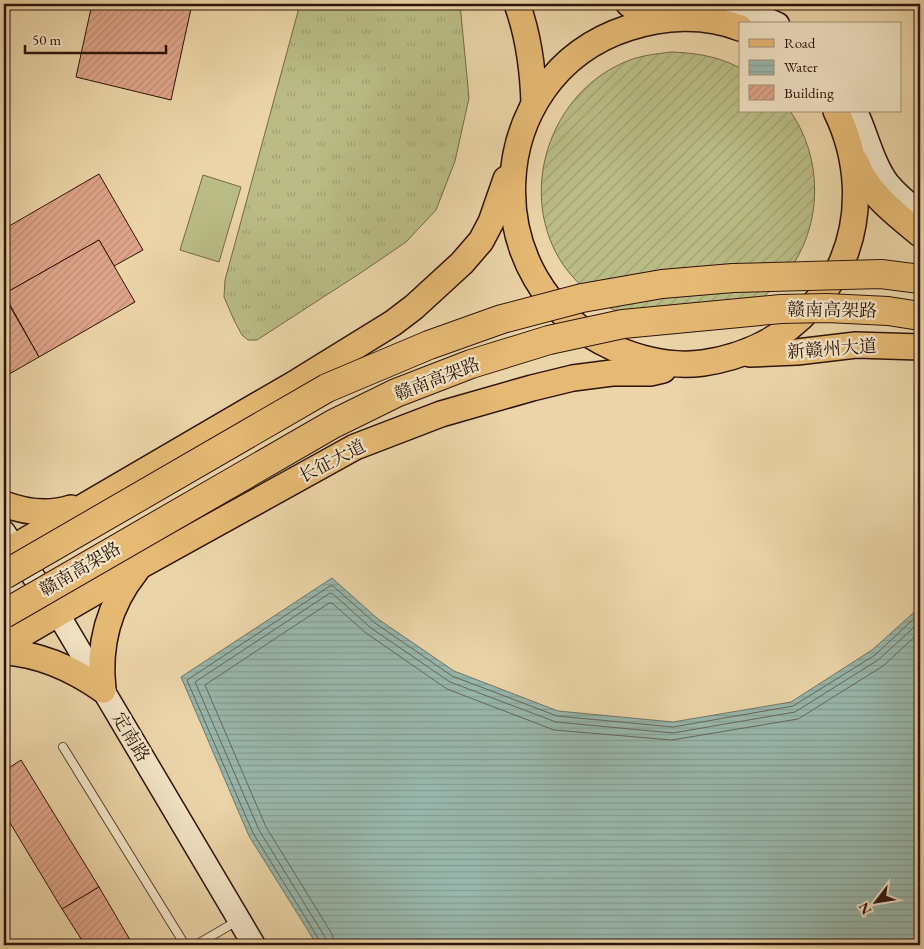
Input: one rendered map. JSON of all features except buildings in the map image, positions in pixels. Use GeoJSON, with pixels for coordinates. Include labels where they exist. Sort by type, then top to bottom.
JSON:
{"type":"FeatureCollection","features":[{"type":"Feature","properties":{"kind":"highway","name":"赣南高架路"},"geometry":{"type":"LineString","coordinates":[[4,575],[327,388],[429,345],[502,319],[582,298],[662,284],[734,278],[881,274],[920,279]]}},
{"type":"Feature","properties":{"kind":"highway","name":"赣南高架路"},"geometry":{"type":"LineString","coordinates":[[4,614],[333,424],[396,393],[471,364],[549,340],[622,324],[781,309],[827,308],[888,311],[920,316]]}},
{"type":"Feature","properties":{"kind":"main road"},"geometry":{"type":"LineString","coordinates":[[7,544],[94,500],[300,382],[386,328],[462,263],[481,240],[491,222],[525,123],[534,104],[529,47],[517,4]]}},
{"type":"Feature","properties":{"kind":"main road"},"geometry":{"type":"LineString","coordinates":[[629,4],[646,15],[711,20],[739,28]]}},
{"type":"Feature","properties":{"kind":"main road"},"geometry":{"type":"LineString","coordinates":[[525,123],[540,94],[561,69],[586,48],[615,32],[646,22],[678,18],[711,20]]}},
{"type":"Feature","properties":{"kind":"main road"},"geometry":{"type":"LineString","coordinates":[[515,155],[511,186],[513,218],[528,263],[553,303],[575,325],[602,343],[630,355],[661,362],[693,364],[718,361],[743,354],[774,339],[801,319],[824,293],[841,263],[852,231],[856,197],[854,162],[845,117]]}},
{"type":"Feature","properties":{"kind":"main road"},"geometry":{"type":"LineString","coordinates":[[845,117],[860,174],[880,198],[920,234]]}},
{"type":"Feature","properties":{"kind":"main road","name":"新赣州大道"},"geometry":{"type":"LineString","coordinates":[[743,354],[797,352],[856,345],[920,347]]}},
{"type":"Feature","properties":{"kind":"main road","name":"长征大道"},"geometry":{"type":"LineString","coordinates":[[4,645],[140,566],[355,447],[441,414],[573,378],[650,373],[693,364]]}},
{"type":"Feature","properties":{"kind":"main road"},"geometry":{"type":"LineString","coordinates":[[4,504],[25,510],[54,512],[82,506],[94,500]]}},
{"type":"Feature","properties":{"kind":"main road"},"geometry":{"type":"LineString","coordinates":[[103,690],[101,672],[104,634],[110,616],[127,581],[140,566]]}},
{"type":"Feature","properties":{"kind":"main road"},"geometry":{"type":"LineString","coordinates":[[4,652],[30,655],[48,660],[68,668],[103,690]]}},
{"type":"Feature","properties":{"kind":"street"},"geometry":{"type":"LineString","coordinates":[[503,4],[529,47]]}},
{"type":"Feature","properties":{"kind":"street"},"geometry":{"type":"LineString","coordinates":[[733,4],[774,22]]}},
{"type":"Feature","properties":{"kind":"street"},"geometry":{"type":"LineString","coordinates":[[845,117],[864,129],[878,165],[888,182],[909,204],[920,212]]}},
{"type":"Feature","properties":{"kind":"street","name":"定南路"},"geometry":{"type":"LineString","coordinates":[[7,544],[58,614],[254,945]]}},
{"type":"Feature","properties":{"kind":"lane"},"geometry":{"type":"LineString","coordinates":[[63,747],[185,945]]}},
{"type":"Feature","properties":{"kind":"lane"},"geometry":{"type":"LineString","coordinates":[[196,945],[239,919]]}},
{"type":"Feature","properties":{"kind":"green space"},"geometry":{"type":"Polygon","coordinates":[[[300,4],[460,4],[469,98],[455,161],[436,210],[406,242],[257,340],[248,340],[242,335],[224,297],[225,280],[300,4]]]}},
{"type":"Feature","properties":{"kind":"green space"},"geometry":{"type":"Polygon","coordinates":[[[671,52],[689,53],[706,56],[739,68],[739,112],[791,112],[800,128],[812,164],[814,203],[811,222],[797,258],[789,271],[756,303],[622,315],[590,294],[577,281],[564,266],[549,238],[542,208],[542,178],[548,148],[561,120],[579,95],[602,75],[630,60],[671,52]]]}},
{"type":"Feature","properties":{"kind":"green space"},"geometry":{"type":"Polygon","coordinates":[[[203,175],[241,187],[219,262],[180,250],[203,175]]]}},
{"type":"Feature","properties":{"kind":"water"},"geometry":{"type":"Polygon","coordinates":[[[332,578],[378,619],[454,671],[558,711],[673,722],[791,702],[872,650],[920,607],[920,945],[317,945],[249,836],[181,677],[332,578]]]}}]}
